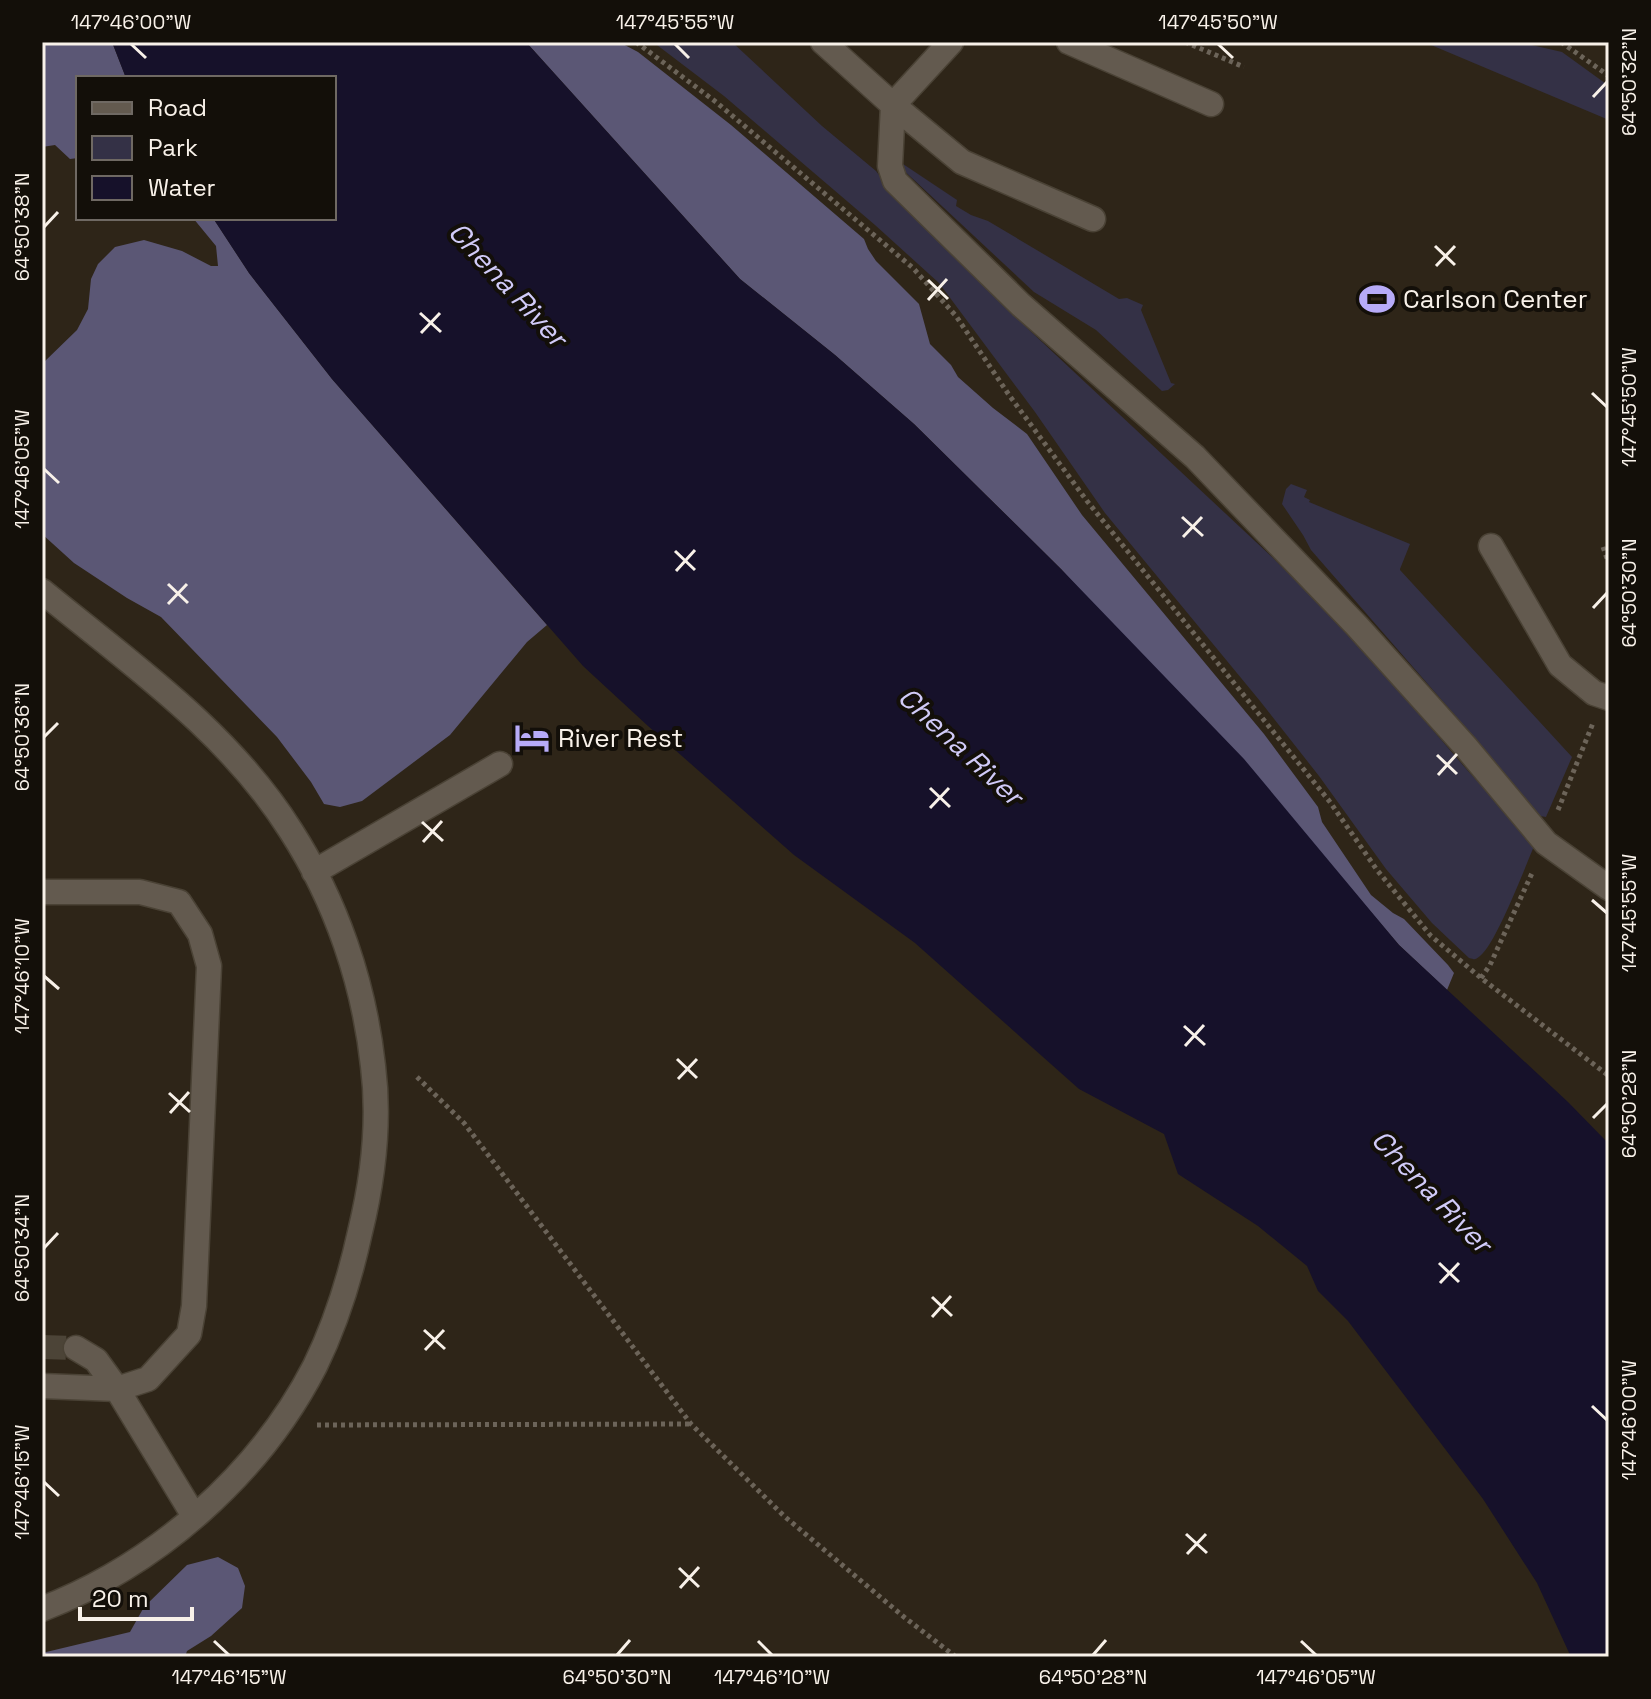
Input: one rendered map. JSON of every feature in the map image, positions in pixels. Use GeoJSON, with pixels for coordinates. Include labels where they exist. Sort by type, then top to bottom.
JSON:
{"type":"FeatureCollection","features":[{"type":"Feature","properties":{"kind":"street"},"geometry":{"type":"LineString","coordinates":[[823,42],[962,162],[1093,219]]}},
{"type":"Feature","properties":{"kind":"street"},"geometry":{"type":"LineString","coordinates":[[951,42],[893,105],[890,166],[895,181],[1021,305],[1195,457],[1357,626],[1465,746],[1546,843],[1609,888]]}},
{"type":"Feature","properties":{"kind":"street"},"geometry":{"type":"LineString","coordinates":[[1069,42],[1211,104]]}},
{"type":"Feature","properties":{"kind":"street"},"geometry":{"type":"LineString","coordinates":[[1491,546],[1560,665],[1594,693],[1607,698]]}},
{"type":"Feature","properties":{"kind":"street"},"geometry":{"type":"LineString","coordinates":[[42,591],[201,723],[234,755],[292,832],[338,921],[351,960],[364,1009],[374,1067],[375,1112],[368,1200],[345,1293],[315,1365],[298,1395],[257,1453],[194,1516],[163,1541],[99,1583],[42,1609]]}},
{"type":"Feature","properties":{"kind":"street"},"geometry":{"type":"LineString","coordinates":[[314,872],[500,764]]}},
{"type":"Feature","properties":{"kind":"street"},"geometry":{"type":"LineString","coordinates":[[42,892],[140,892],[179,902],[200,934],[209,966],[194,1306],[189,1334],[148,1379],[117,1389],[42,1386]]}},
{"type":"Feature","properties":{"kind":"street"},"geometry":{"type":"LineString","coordinates":[[76,1348],[96,1360],[117,1389],[194,1516]]}},
{"type":"Feature","properties":{"kind":"path"},"geometry":{"type":"LineString","coordinates":[[636,42],[716,102],[913,268],[956,316],[1087,501],[1330,802],[1377,870],[1431,936],[1609,1076]]}},
{"type":"Feature","properties":{"kind":"path"},"geometry":{"type":"LineString","coordinates":[[1185,42],[1244,67]]}},
{"type":"Feature","properties":{"kind":"path"},"geometry":{"type":"LineString","coordinates":[[1561,42],[1609,76]]}},
{"type":"Feature","properties":{"kind":"path"},"geometry":{"type":"LineString","coordinates":[[1603,547],[1609,564]]}},
{"type":"Feature","properties":{"kind":"path"},"geometry":{"type":"LineString","coordinates":[[1481,978],[1490,965],[1546,843],[1607,698]]}},
{"type":"Feature","properties":{"kind":"path"},"geometry":{"type":"LineString","coordinates":[[417,1077],[464,1123],[691,1424],[784,1516],[956,1657]]}},
{"type":"Feature","properties":{"kind":"path"},"geometry":{"type":"LineString","coordinates":[[317,1425],[691,1424]]}},
{"type":"Feature","properties":{"kind":"green space"},"geometry":{"type":"Polygon","coordinates":[[[653,42],[732,42],[822,126],[876,171],[904,208],[1272,557],[1376,664],[1535,844],[1502,921],[1480,956],[1469,958],[1432,923],[1386,869],[1260,701],[1105,513],[939,283],[724,96],[653,42]]]}},
{"type":"Feature","properties":{"kind":"green space"},"geometry":{"type":"Polygon","coordinates":[[[1424,42],[1519,42],[1562,52],[1609,86],[1609,120],[1424,42]]]}},
{"type":"Feature","properties":{"kind":"green space"},"geometry":{"type":"Polygon","coordinates":[[[897,160],[957,200],[956,206],[971,215],[988,221],[1119,299],[1127,298],[1143,305],[1141,310],[1171,383],[1175,384],[1162,391],[1096,330],[1034,292],[900,167],[897,160]]]}},
{"type":"Feature","properties":{"kind":"green space"},"geometry":{"type":"Polygon","coordinates":[[[1291,484],[1307,490],[1304,497],[1309,502],[1410,544],[1400,570],[1572,757],[1546,817],[1534,811],[1489,760],[1453,713],[1311,550],[1282,504],[1286,489],[1291,484]]]}},
{"type":"Feature","properties":{"kind":"shaded area"},"geometry":{"type":"Polygon","coordinates":[[[42,42],[112,42],[125,76],[76,76],[76,158],[70,159],[55,145],[42,147],[42,42]]]}},
{"type":"Feature","properties":{"kind":"shaded area"},"geometry":{"type":"Polygon","coordinates":[[[526,42],[619,42],[638,52],[731,125],[864,239],[876,261],[919,304],[930,344],[951,365],[958,377],[1027,434],[1082,515],[1264,734],[1318,807],[1322,822],[1371,895],[1404,919],[1448,965],[1454,973],[1447,990],[1399,945],[1336,871],[1061,569],[914,424],[835,355],[740,279],[526,42]]]}},
{"type":"Feature","properties":{"kind":"shaded area"},"geometry":{"type":"Polygon","coordinates":[[[195,220],[214,220],[249,273],[332,379],[547,625],[527,642],[450,735],[362,801],[340,807],[324,804],[277,737],[161,617],[74,563],[42,534],[42,364],[77,330],[88,309],[91,279],[98,264],[115,247],[144,240],[218,266],[216,246],[195,220]]]}},
{"type":"Feature","properties":{"kind":"shaded area"},"geometry":{"type":"Polygon","coordinates":[[[218,1557],[238,1568],[245,1586],[242,1608],[211,1636],[187,1651],[185,1657],[42,1657],[42,1653],[130,1632],[144,1607],[187,1565],[218,1557]]]}},
{"type":"Feature","properties":{"kind":"water","name":"Chena River"},"geometry":{"type":"Polygon","coordinates":[[[112,42],[526,42],[740,279],[835,355],[914,424],[1061,569],[1244,759],[1399,945],[1609,1144],[1609,1657],[1571,1657],[1537,1583],[1483,1499],[1348,1321],[1318,1291],[1307,1266],[1258,1226],[1178,1174],[1164,1134],[1079,1089],[915,943],[794,855],[648,726],[583,666],[332,379],[249,273],[214,220],[336,220],[336,76],[125,76],[112,42]]]}},
{"type":"Feature","properties":{"kind":"tunnel"},"geometry":{"type":"LineString","coordinates":[[42,1347],[76,1348]]}},
{"type":"Feature","properties":{"kind":"place","name":"Carlson Center"},"geometry":{"type":"Point","coordinates":[1377,299]}},
{"type":"Feature","properties":{"kind":"place","name":"River Rest"},"geometry":{"type":"Point","coordinates":[532,738]}}]}
